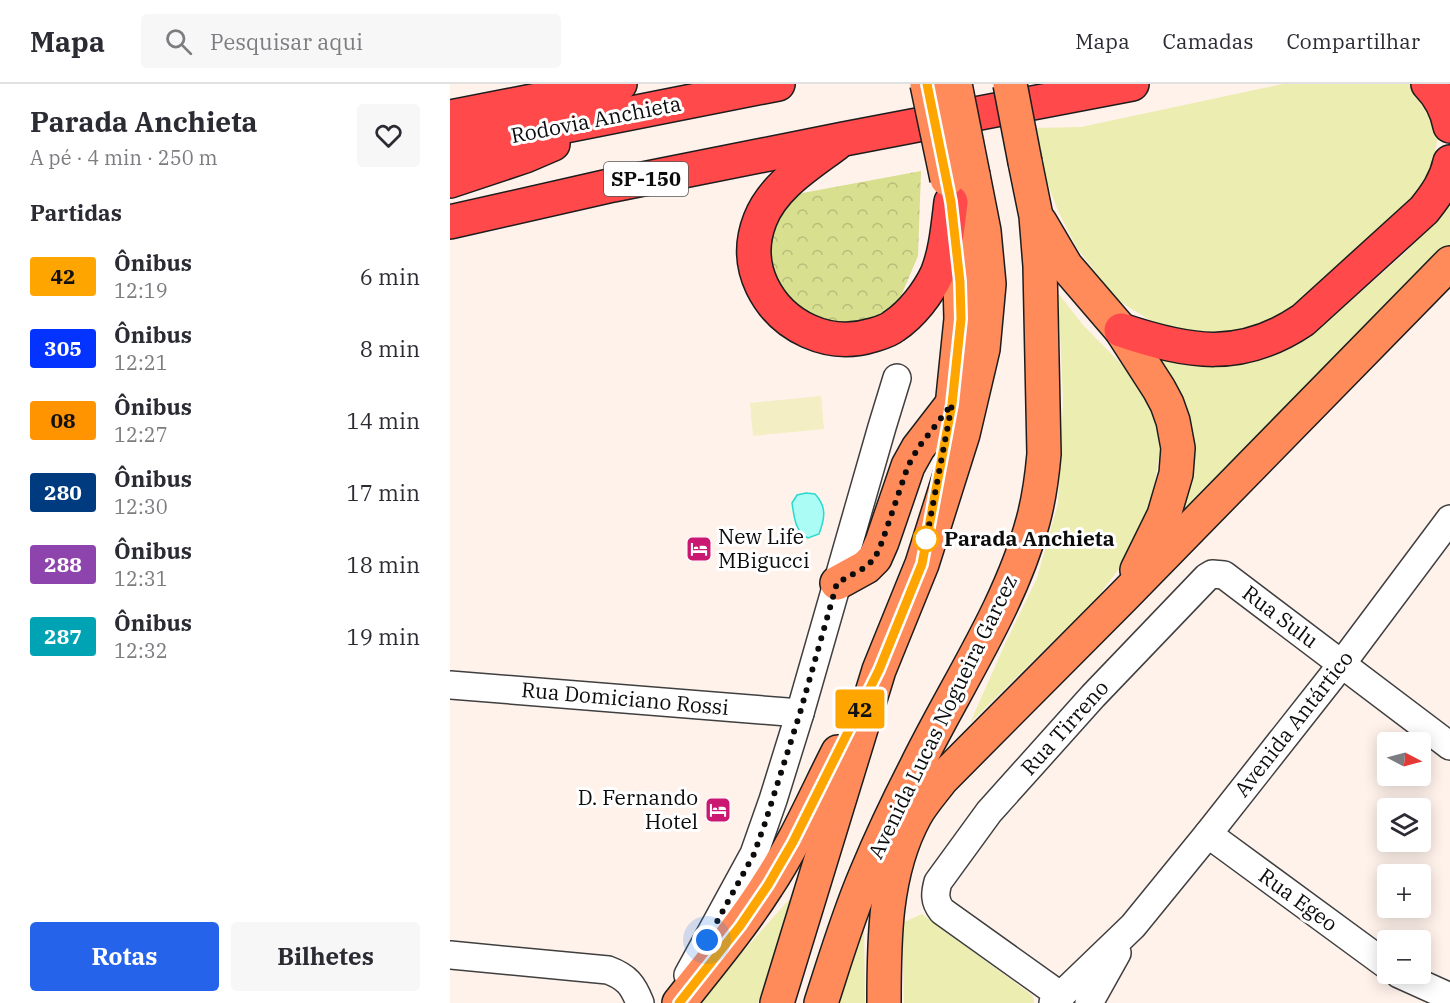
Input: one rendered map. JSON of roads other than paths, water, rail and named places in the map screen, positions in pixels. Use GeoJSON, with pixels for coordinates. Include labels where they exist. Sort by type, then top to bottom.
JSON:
{"type":"FeatureCollection","features":[{"type":"Feature","properties":{"kind":"highway"},"geometry":{"type":"LineString","coordinates":[[450,100],[482,95],[612,84]]}},
{"type":"Feature","properties":{"kind":"highway","name":"Rodovia Anchieta"},"geometry":{"type":"LineString","coordinates":[[450,117],[620,84]]}},
{"type":"Feature","properties":{"kind":"highway","name":"Rodovia Anchieta"},"geometry":{"type":"LineString","coordinates":[[450,149],[778,84]]}},
{"type":"Feature","properties":{"kind":"highway","name":"SP-150"},"geometry":{"type":"LineString","coordinates":[[450,222],[613,185],[1132,84]]}},
{"type":"Feature","properties":{"kind":"highway"},"geometry":{"type":"LineString","coordinates":[[1428,84],[1444,106],[1450,126]]}},
{"type":"Feature","properties":{"kind":"highway"},"geometry":{"type":"LineString","coordinates":[[450,181],[546,148],[598,120]]}},
{"type":"Feature","properties":{"kind":"highway"},"geometry":{"type":"LineString","coordinates":[[844,139],[800,171],[770,203],[760,219],[753,249],[758,278],[774,305],[795,325],[819,336],[841,340],[865,338],[892,328],[918,303],[936,274],[943,253],[957,185]]}},
{"type":"Feature","properties":{"kind":"highway"},"geometry":{"type":"LineString","coordinates":[[1121,330],[1189,349],[1214,350],[1254,345],[1287,331],[1303,320],[1424,210],[1443,182],[1450,162]]}},
{"type":"Feature","properties":{"kind":"main road"},"geometry":{"type":"LineString","coordinates":[[678,1003],[740,926],[768,885],[793,842],[879,670],[922,564],[963,434],[983,349],[988,284],[987,259],[984,231],[957,185],[927,84]]}},
{"type":"Feature","properties":{"kind":"main road"},"geometry":{"type":"LineString","coordinates":[[922,564],[952,404],[961,319],[955,84]]}},
{"type":"Feature","properties":{"kind":"main road","name":"Avenida Lucas Nogueira Garcez"},"geometry":{"type":"LineString","coordinates":[[821,1003],[870,863],[912,775],[993,621],[1033,523],[1042,479],[1044,454],[1041,286],[1036,216],[1010,84]]}},
{"type":"Feature","properties":{"kind":"main road"},"geometry":{"type":"LineString","coordinates":[[1036,216],[1066,266],[1121,330],[1167,404],[1176,434],[1178,448],[1176,474],[1164,515],[1122,598]]}},
{"type":"Feature","properties":{"kind":"main road","name":"Avenida Lucas Nogueira Garcez"},"geometry":{"type":"LineString","coordinates":[[884,1003],[887,915],[897,861],[919,810],[942,779],[1450,263]]}},
{"type":"Feature","properties":{"kind":"main road"},"geometry":{"type":"LineString","coordinates":[[837,583],[866,567],[875,558],[908,466],[918,448],[952,404]]}},
{"type":"Feature","properties":{"kind":"main road"},"geometry":{"type":"LineString","coordinates":[[777,1003],[879,670]]}},
{"type":"Feature","properties":{"kind":"street"},"geometry":{"type":"LineString","coordinates":[[678,1003],[685,981],[754,854],[773,800],[897,378]]}},
{"type":"Feature","properties":{"kind":"street","name":"Avenida Antártico"},"geometry":{"type":"LineString","coordinates":[[1057,1000],[1132,926],[1208,834],[1342,664],[1450,519]]}},
{"type":"Feature","properties":{"kind":"street","name":"Rua Tirreno"},"geometry":{"type":"LineString","coordinates":[[1057,1000],[942,911],[937,906],[938,882],[988,812],[1094,696],[1207,577],[1212,574],[1224,575]]}},
{"type":"Feature","properties":{"kind":"street","name":"Rua Sulu"},"geometry":{"type":"LineString","coordinates":[[1224,575],[1450,746]]}},
{"type":"Feature","properties":{"kind":"street","name":"Rua Domiciano Rossi"},"geometry":{"type":"LineString","coordinates":[[450,685],[800,713]]}},
{"type":"Feature","properties":{"kind":"street","name":"Rua Egeo"},"geometry":{"type":"LineString","coordinates":[[1208,834],[1377,958]]}},
{"type":"Feature","properties":{"kind":"street","name":"Avenida Antártico"},"geometry":{"type":"LineString","coordinates":[[1089,1003],[1132,926]]}},
{"type":"Feature","properties":{"kind":"street"},"geometry":{"type":"LineString","coordinates":[[450,955],[608,970],[628,981],[640,1003]]}},
{"type":"Feature","properties":{"kind":"street"},"geometry":{"type":"LineString","coordinates":[[1421,984],[1450,997]]}},
{"type":"Feature","properties":{"kind":"water"},"geometry":{"type":"Polygon","coordinates":[[[815,494],[822,503],[824,513],[819,534],[808,538],[798,528],[792,503],[797,495],[815,494]]]}},
{"type":"Feature","properties":{"kind":"place","name":"Parada Anchieta"},"geometry":{"type":"Point","coordinates":[926,539]}},
{"type":"Feature","properties":{"kind":"place","name":"New Life MBigucci"},"geometry":{"type":"Point","coordinates":[699,549]}},
{"type":"Feature","properties":{"kind":"place","name":"D. Fernando Hotel"},"geometry":{"type":"Point","coordinates":[718,810]}}]}
